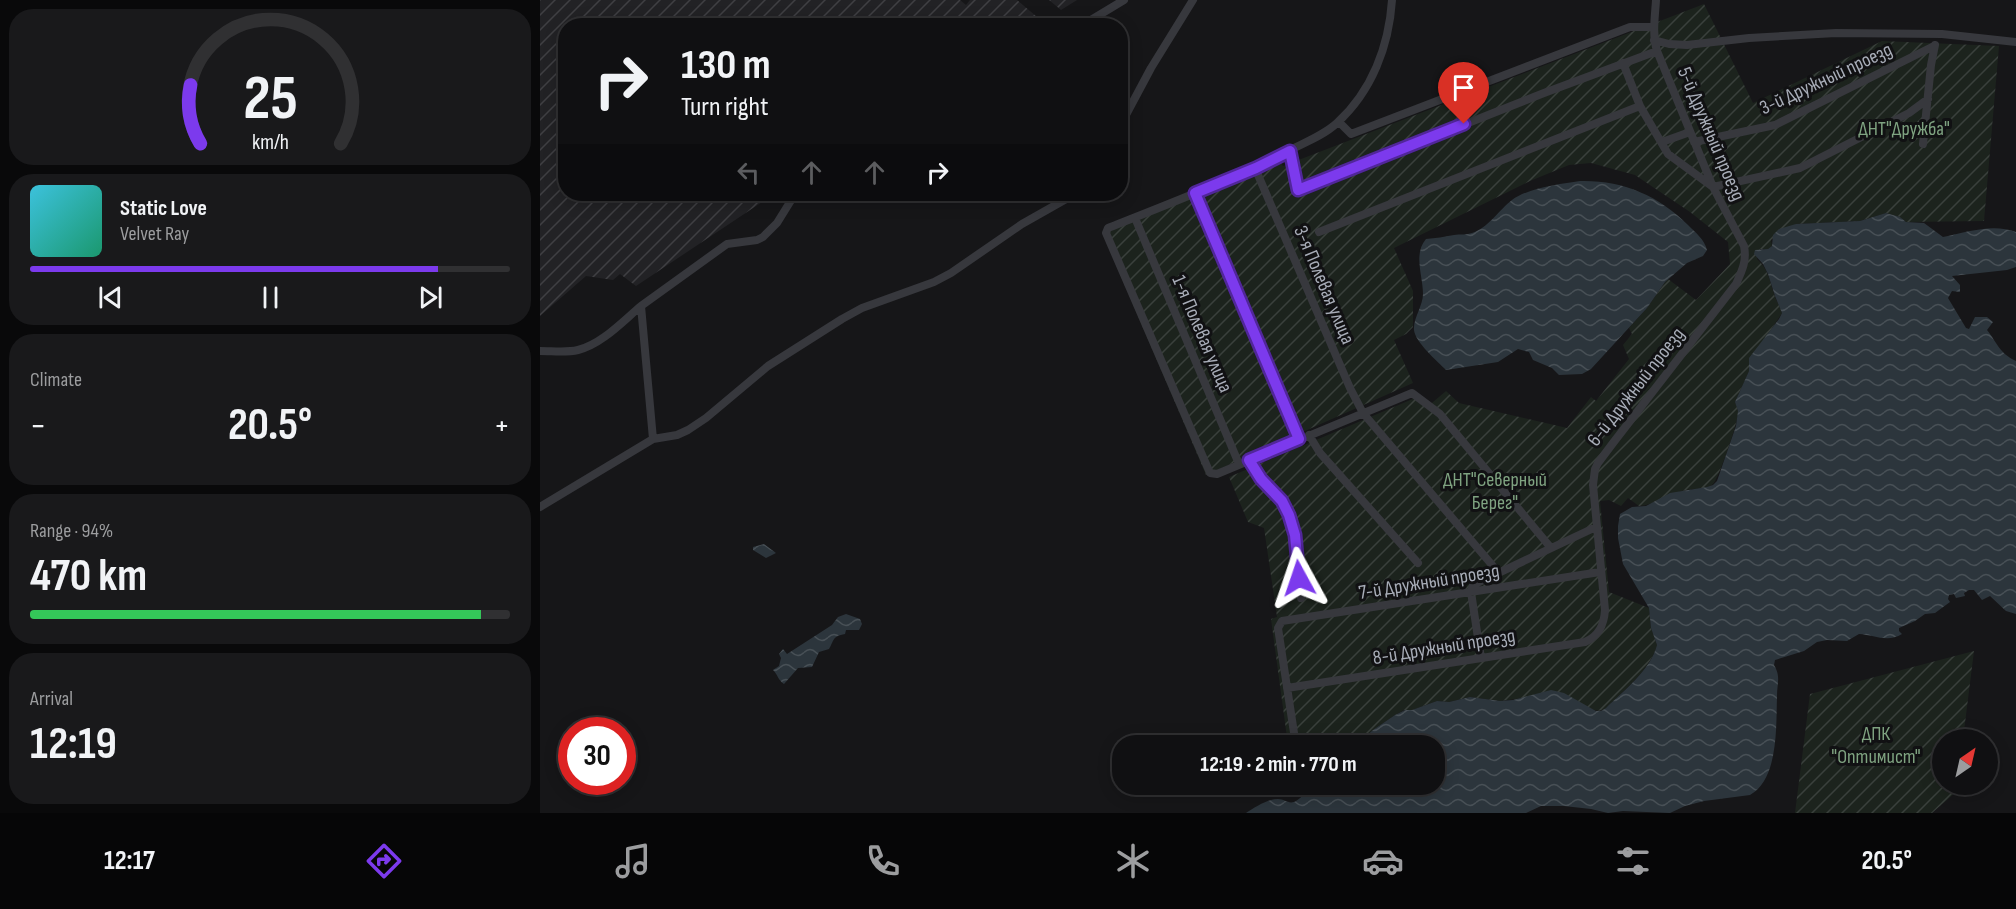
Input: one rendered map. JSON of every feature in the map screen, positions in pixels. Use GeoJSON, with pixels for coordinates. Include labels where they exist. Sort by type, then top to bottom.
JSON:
{"type":"FeatureCollection","features":[{"type":"Feature","properties":{"kind":"street"},"geometry":{"type":"LineString","coordinates":[[1094,18],[1124,0]]}},
{"type":"Feature","properties":{"kind":"street"},"geometry":{"type":"LineString","coordinates":[[1128,111],[1151,68],[1193,0]]}},
{"type":"Feature","properties":{"kind":"street"},"geometry":{"type":"LineString","coordinates":[[1392,0],[1386,43],[1378,67],[1357,101],[1339,122],[1319,136],[1256,168],[1108,228],[1106,233],[1208,470],[1213,474],[1412,393],[1440,414],[1551,548]]}},
{"type":"Feature","properties":{"kind":"street","name":"5-й Дружный проезд"},"geometry":{"type":"LineString","coordinates":[[1656,0],[1654,40],[1657,51],[1713,187],[1745,251]]}},
{"type":"Feature","properties":{"kind":"street"},"geometry":{"type":"LineString","coordinates":[[1339,122],[1351,134],[1630,27],[1654,27]]}},
{"type":"Feature","properties":{"kind":"street"},"geometry":{"type":"LineString","coordinates":[[1654,40],[1687,45],[1749,38],[1836,33],[1942,34],[2016,42]]}},
{"type":"Feature","properties":{"kind":"street"},"geometry":{"type":"LineString","coordinates":[[1923,144],[1934,46],[1942,34]]}},
{"type":"Feature","properties":{"kind":"street","name":"3-й Дружный проезд"},"geometry":{"type":"LineString","coordinates":[[1694,142],[1775,125],[1934,46]]}},
{"type":"Feature","properties":{"kind":"street"},"geometry":{"type":"LineString","coordinates":[[1290,151],[1298,190],[1657,51]]}},
{"type":"Feature","properties":{"kind":"street"},"geometry":{"type":"LineString","coordinates":[[1623,63],[1640,106],[1670,157],[1713,187],[1800,168],[1909,113],[1928,99]]}},
{"type":"Feature","properties":{"kind":"street"},"geometry":{"type":"LineString","coordinates":[[1318,232],[1640,106]]}},
{"type":"Feature","properties":{"kind":"street"},"geometry":{"type":"LineString","coordinates":[[1662,142],[1690,132]]}},
{"type":"Feature","properties":{"kind":"street","name":"3-я Полевая улица"},"geometry":{"type":"LineString","coordinates":[[1256,168],[1350,388],[1364,413],[1498,572]]}},
{"type":"Feature","properties":{"kind":"street"},"geometry":{"type":"LineString","coordinates":[[1195,193],[1299,439]]}},
{"type":"Feature","properties":{"kind":"street"},"geometry":{"type":"LineString","coordinates":[[540,351],[568,352],[581,349],[613,329],[727,244],[763,237],[777,223],[791,201]]}},
{"type":"Feature","properties":{"kind":"street"},"geometry":{"type":"LineString","coordinates":[[540,507],[653,439],[677,435],[688,430],[706,418],[768,366],[842,319],[951,273],[1022,224],[1063,201]]}},
{"type":"Feature","properties":{"kind":"street","name":"1-я Полевая улица"},"geometry":{"type":"LineString","coordinates":[[1135,218],[1239,464]]}},
{"type":"Feature","properties":{"kind":"street","name":"6-й Дружный проезд"},"geometry":{"type":"LineString","coordinates":[[1600,628],[1605,610],[1593,478],[1598,463],[1736,284],[1745,264],[1745,251]]}},
{"type":"Feature","properties":{"kind":"street"},"geometry":{"type":"LineString","coordinates":[[641,306],[653,439]]}},
{"type":"Feature","properties":{"kind":"street"},"geometry":{"type":"LineString","coordinates":[[1309,435],[1320,453],[1418,563]]}},
{"type":"Feature","properties":{"kind":"street"},"geometry":{"type":"LineString","coordinates":[[1249,460],[1261,479],[1282,501],[1292,523],[1301,598]]}},
{"type":"Feature","properties":{"kind":"street"},"geometry":{"type":"LineString","coordinates":[[1481,658],[1471,592],[1475,582],[1596,526]]}},
{"type":"Feature","properties":{"kind":"street","name":"7-й Дружный проезд"},"geometry":{"type":"LineString","coordinates":[[1294,735],[1278,628],[1282,621],[1600,572]]}},
{"type":"Feature","properties":{"kind":"street","name":"8-й Дружный проезд"},"geometry":{"type":"LineString","coordinates":[[1287,688],[1585,642],[1592,639],[1600,628]]}},
{"type":"Feature","properties":{"kind":"shaded area"},"geometry":{"type":"Polygon","coordinates":[[[540,0],[960,0],[966,5],[970,0],[1017,0],[1038,18],[558,18],[558,201],[764,201],[636,286],[620,274],[613,280],[586,276],[540,316],[540,0]]]}},
{"type":"Feature","properties":{"kind":"shaded area"},"geometry":{"type":"Polygon","coordinates":[[[1049,0],[1077,0],[1061,10],[1049,0]]]}},
{"type":"Feature","properties":{"kind":"green space","name":"ДНТ\"Дружба\""},"geometry":{"type":"Polygon","coordinates":[[[1704,4],[1753,103],[1882,41],[1999,46],[1984,221],[1906,222],[1900,217],[1886,213],[1860,221],[1796,224],[1771,240],[1772,246],[1768,249],[1760,249],[1757,259],[1766,271],[1782,313],[1749,363],[1749,371],[1735,402],[1738,411],[1736,425],[1716,480],[1707,487],[1689,489],[1645,505],[1639,506],[1628,498],[1621,506],[1609,500],[1600,501],[1609,592],[1649,608],[1651,628],[1657,645],[1643,671],[1606,708],[1598,711],[1523,698],[1500,701],[1470,697],[1449,702],[1437,701],[1412,710],[1404,710],[1367,735],[1287,735],[1271,619],[1277,617],[1264,528],[1248,522],[1229,477],[1415,398],[1426,408],[1446,391],[1459,403],[1567,428],[1591,397],[1596,401],[1629,359],[1623,345],[1632,334],[1629,328],[1647,308],[1665,282],[1668,279],[1696,300],[1730,264],[1728,242],[1690,212],[1635,175],[1591,163],[1569,165],[1530,181],[1394,248],[1413,291],[1413,327],[1406,334],[1394,340],[1413,383],[1206,475],[1102,232],[1279,160],[1283,166],[1704,4]]]}},
{"type":"Feature","properties":{"kind":"green space","name":"ДПК \"Оптимист\""},"geometry":{"type":"Polygon","coordinates":[[[1974,651],[1964,729],[1932,729],[1932,795],[1953,795],[1932,813],[1795,813],[1810,694],[1974,651]]]}},
{"type":"Feature","properties":{"kind":"water"},"geometry":{"type":"Polygon","coordinates":[[[1580,181],[1610,183],[1638,191],[1652,198],[1688,225],[1702,239],[1707,250],[1703,256],[1687,263],[1665,282],[1647,308],[1591,369],[1582,374],[1559,375],[1552,368],[1533,360],[1529,352],[1518,349],[1498,362],[1446,370],[1422,346],[1414,330],[1423,298],[1419,258],[1426,239],[1478,231],[1512,200],[1527,192],[1580,181]]]}},
{"type":"Feature","properties":{"kind":"water"},"geometry":{"type":"Polygon","coordinates":[[[1886,213],[1900,217],[1906,222],[1924,223],[1943,237],[1989,228],[2016,232],[2016,267],[1952,276],[1960,285],[1960,292],[1952,291],[1948,298],[1966,328],[1969,329],[1975,317],[1987,317],[1993,322],[1987,330],[2002,351],[2016,361],[2016,614],[2006,611],[1990,596],[1982,600],[1974,590],[1969,590],[1964,593],[1965,596],[1956,598],[1954,594],[1949,595],[1950,602],[1935,613],[1925,614],[1899,628],[1902,634],[1897,637],[1886,638],[1859,634],[1847,641],[1827,640],[1817,642],[1804,651],[1775,660],[1778,680],[1774,750],[1766,777],[1750,795],[1704,801],[1670,813],[1623,811],[1608,813],[1564,806],[1541,806],[1526,813],[1246,813],[1269,800],[1280,799],[1294,802],[1302,795],[1445,795],[1445,735],[1367,735],[1405,710],[1412,710],[1437,701],[1449,702],[1470,697],[1500,701],[1513,700],[1551,690],[1564,693],[1596,711],[1601,711],[1628,687],[1643,672],[1657,645],[1651,628],[1649,608],[1623,564],[1618,538],[1620,514],[1632,507],[1646,506],[1670,493],[1707,487],[1717,481],[1736,426],[1738,411],[1735,402],[1749,371],[1749,358],[1782,313],[1768,274],[1754,254],[1755,250],[1768,249],[1772,246],[1773,235],[1779,229],[1796,224],[1860,221],[1886,213]]]}},
{"type":"Feature","properties":{"kind":"water"},"geometry":{"type":"Polygon","coordinates":[[[764,544],[776,553],[766,558],[753,550],[753,547],[764,544]]]}},
{"type":"Feature","properties":{"kind":"water"},"geometry":{"type":"Polygon","coordinates":[[[846,614],[860,619],[862,624],[859,630],[846,630],[845,634],[833,641],[829,649],[819,652],[812,667],[798,668],[784,684],[773,670],[779,666],[781,658],[779,654],[783,649],[787,654],[832,625],[838,617],[846,614]]]}},
{"type":"Feature","properties":{"kind":"route"},"geometry":{"type":"LineString","coordinates":[[1299,578],[1295,535],[1289,515],[1278,495],[1261,479],[1249,460],[1299,439],[1195,193],[1256,168],[1290,151],[1298,190],[1464,124]]}},
{"type":"Feature","properties":{"kind":"park label","name":"ДНТ\"Северный Берег\""},"geometry":{"type":"Point","coordinates":[1495,492]}}]}
